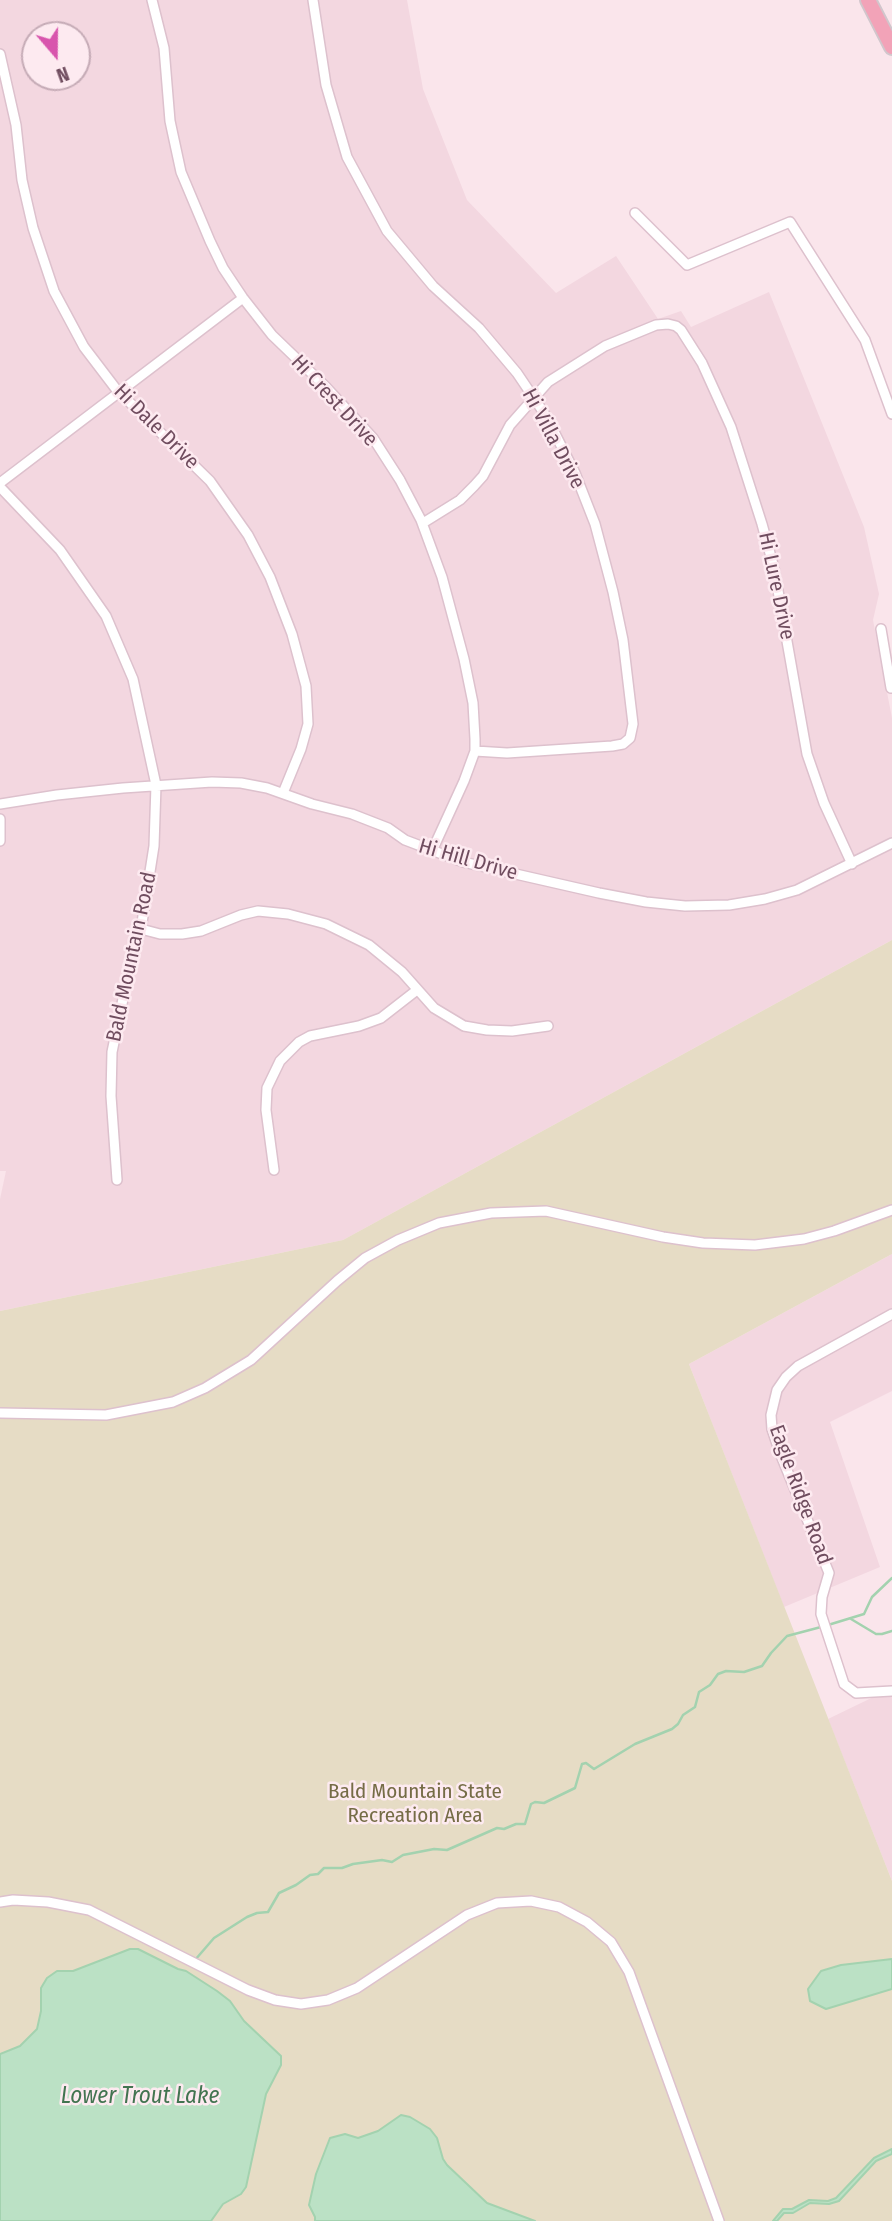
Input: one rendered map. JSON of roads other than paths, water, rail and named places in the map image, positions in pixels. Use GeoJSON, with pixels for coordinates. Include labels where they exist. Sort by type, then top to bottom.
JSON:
{"type":"FeatureCollection","features":[{"type":"Feature","properties":{"kind":"main road"},"geometry":{"type":"LineString","coordinates":[[868,0],[892,47]]}},
{"type":"Feature","properties":{"kind":"street","name":"Hi Crest Drive"},"geometry":{"type":"LineString","coordinates":[[152,0],[164,48],[170,121],[181,172],[223,268],[272,335],[326,387],[373,438],[423,523],[442,577],[464,659],[472,703],[475,751],[432,851]]}},
{"type":"Feature","properties":{"kind":"street","name":"Hi Villa Drive"},"geometry":{"type":"LineString","coordinates":[[313,0],[326,85],[347,157],[387,231],[433,286],[479,328],[517,373],[546,416],[575,474],[595,524],[623,640],[633,724],[630,738],[623,744],[507,753],[475,751]]}},
{"type":"Feature","properties":{"kind":"street","name":"Hi Dale Drive"},"geometry":{"type":"LineString","coordinates":[[0,54],[16,125],[22,180],[33,228],[54,291],[84,347],[119,392],[210,481],[248,535],[270,577],[298,655],[308,705],[308,724],[301,749],[283,793]]}},
{"type":"Feature","properties":{"kind":"street"},"geometry":{"type":"LineString","coordinates":[[635,213],[687,265],[790,222],[865,340],[892,414]]}},
{"type":"Feature","properties":{"kind":"street"},"geometry":{"type":"LineString","coordinates":[[0,485],[243,298]]}},
{"type":"Feature","properties":{"kind":"street","name":"Hi Lure Drive"},"geometry":{"type":"LineString","coordinates":[[533,397],[548,382],[605,346],[656,326],[668,324],[681,331],[702,363],[731,427],[774,568],[807,754],[831,820],[852,864]]}},
{"type":"Feature","properties":{"kind":"street"},"geometry":{"type":"LineString","coordinates":[[423,523],[452,505],[483,476],[510,425],[533,397]]}},
{"type":"Feature","properties":{"kind":"street","name":"Bald Mountain Road"},"geometry":{"type":"LineString","coordinates":[[0,485],[60,550],[106,616],[133,679],[156,785],[154,846],[141,929],[129,970],[112,1052],[111,1096],[117,1180]]}},
{"type":"Feature","properties":{"kind":"street"},"geometry":{"type":"LineString","coordinates":[[881,629],[889,658],[891,688]]}},
{"type":"Feature","properties":{"kind":"street","name":"Hi Hill Drive"},"geometry":{"type":"LineString","coordinates":[[0,804],[156,785],[241,783],[267,788],[312,804],[352,814],[388,828],[405,840],[463,862],[646,902],[685,906],[729,905],[765,900],[797,890],[892,843]]}},
{"type":"Feature","properties":{"kind":"street"},"geometry":{"type":"LineString","coordinates":[[0,819],[0,841]]}},
{"type":"Feature","properties":{"kind":"street"},"geometry":{"type":"LineString","coordinates":[[141,929],[160,934],[182,934],[201,931],[258,911],[288,914],[326,924],[369,944],[396,966],[434,1008],[464,1026],[512,1031],[548,1026]]}},
{"type":"Feature","properties":{"kind":"street"},"geometry":{"type":"LineString","coordinates":[[274,1170],[266,1110],[267,1088],[279,1061],[299,1042],[310,1036],[359,1026],[381,1018],[417,990]]}},
{"type":"Feature","properties":{"kind":"street"},"geometry":{"type":"LineString","coordinates":[[0,1413],[106,1415],[173,1402],[205,1388],[251,1360],[365,1258],[398,1240],[439,1223],[491,1213],[546,1211],[676,1239],[755,1245],[804,1239],[892,1210]]}},
{"type":"Feature","properties":{"kind":"street","name":"Eagle Ridge Road"},"geometry":{"type":"LineString","coordinates":[[892,1314],[797,1366],[777,1390],[771,1415],[772,1429],[780,1453],[829,1573],[822,1597],[821,1614],[844,1684],[856,1693],[892,1690]]}},
{"type":"Feature","properties":{"kind":"street"},"geometry":{"type":"LineString","coordinates":[[0,1902],[48,1902],[89,1910],[248,1990],[275,2000],[301,2004],[328,2000],[357,1988],[467,1915],[497,1903],[531,1901],[559,1907],[587,1922],[611,1942],[629,1972],[719,2221]]}},
{"type":"Feature","properties":{"kind":"water","name":"Lower Trout Lake"},"geometry":{"type":"Polygon","coordinates":[[[130,1949],[138,1949],[186,1971],[217,1991],[230,2001],[244,2021],[281,2056],[281,2065],[266,2094],[246,2187],[241,2194],[223,2204],[211,2221],[0,2221],[0,2054],[20,2046],[37,2029],[41,2011],[41,1988],[47,1978],[57,1971],[73,1971],[130,1949]]]}},
{"type":"Feature","properties":{"kind":"water"},"geometry":{"type":"Polygon","coordinates":[[[892,1959],[892,1989],[826,2009],[810,2001],[808,1989],[821,1971],[841,1965],[892,1959]]]}},
{"type":"Feature","properties":{"kind":"water"},"geometry":{"type":"Polygon","coordinates":[[[401,2115],[410,2117],[430,2129],[437,2138],[447,2165],[487,2203],[535,2221],[315,2221],[309,2205],[316,2174],[330,2138],[345,2134],[358,2138],[378,2131],[401,2115]]]}},
{"type":"Feature","properties":{"kind":"water"},"geometry":{"type":"Polygon","coordinates":[[[892,2149],[892,2154],[876,2161],[839,2201],[829,2204],[810,2203],[793,2213],[784,2213],[777,2221],[773,2221],[783,2209],[792,2209],[809,2200],[828,2201],[836,2198],[874,2158],[892,2149]]]}},
{"type":"Feature","properties":{"kind":"waterway"},"geometry":{"type":"LineString","coordinates":[[828,1625],[864,1614],[872,1597],[892,1578]]}},
{"type":"Feature","properties":{"kind":"waterway"},"geometry":{"type":"LineString","coordinates":[[851,1619],[876,1634],[892,1631]]}},
{"type":"Feature","properties":{"kind":"waterway"},"geometry":{"type":"LineString","coordinates":[[195,1960],[214,1938],[247,1917],[268,1912],[279,1893],[310,1875],[318,1874],[324,1868],[342,1868],[382,1860],[392,1862],[403,1855],[434,1849],[447,1850],[497,1828],[525,1824],[531,1804],[544,1803],[575,1788],[582,1764],[586,1763],[594,1769],[635,1744],[672,1729],[683,1715],[695,1707],[699,1692],[710,1685],[718,1674],[726,1671],[744,1672],[762,1666],[787,1636],[821,1627]]}},
{"type":"Feature","properties":{"kind":"park label","name":"Bald Mountain State Recreation Area"},"geometry":{"type":"Point","coordinates":[415,1804]}}]}
